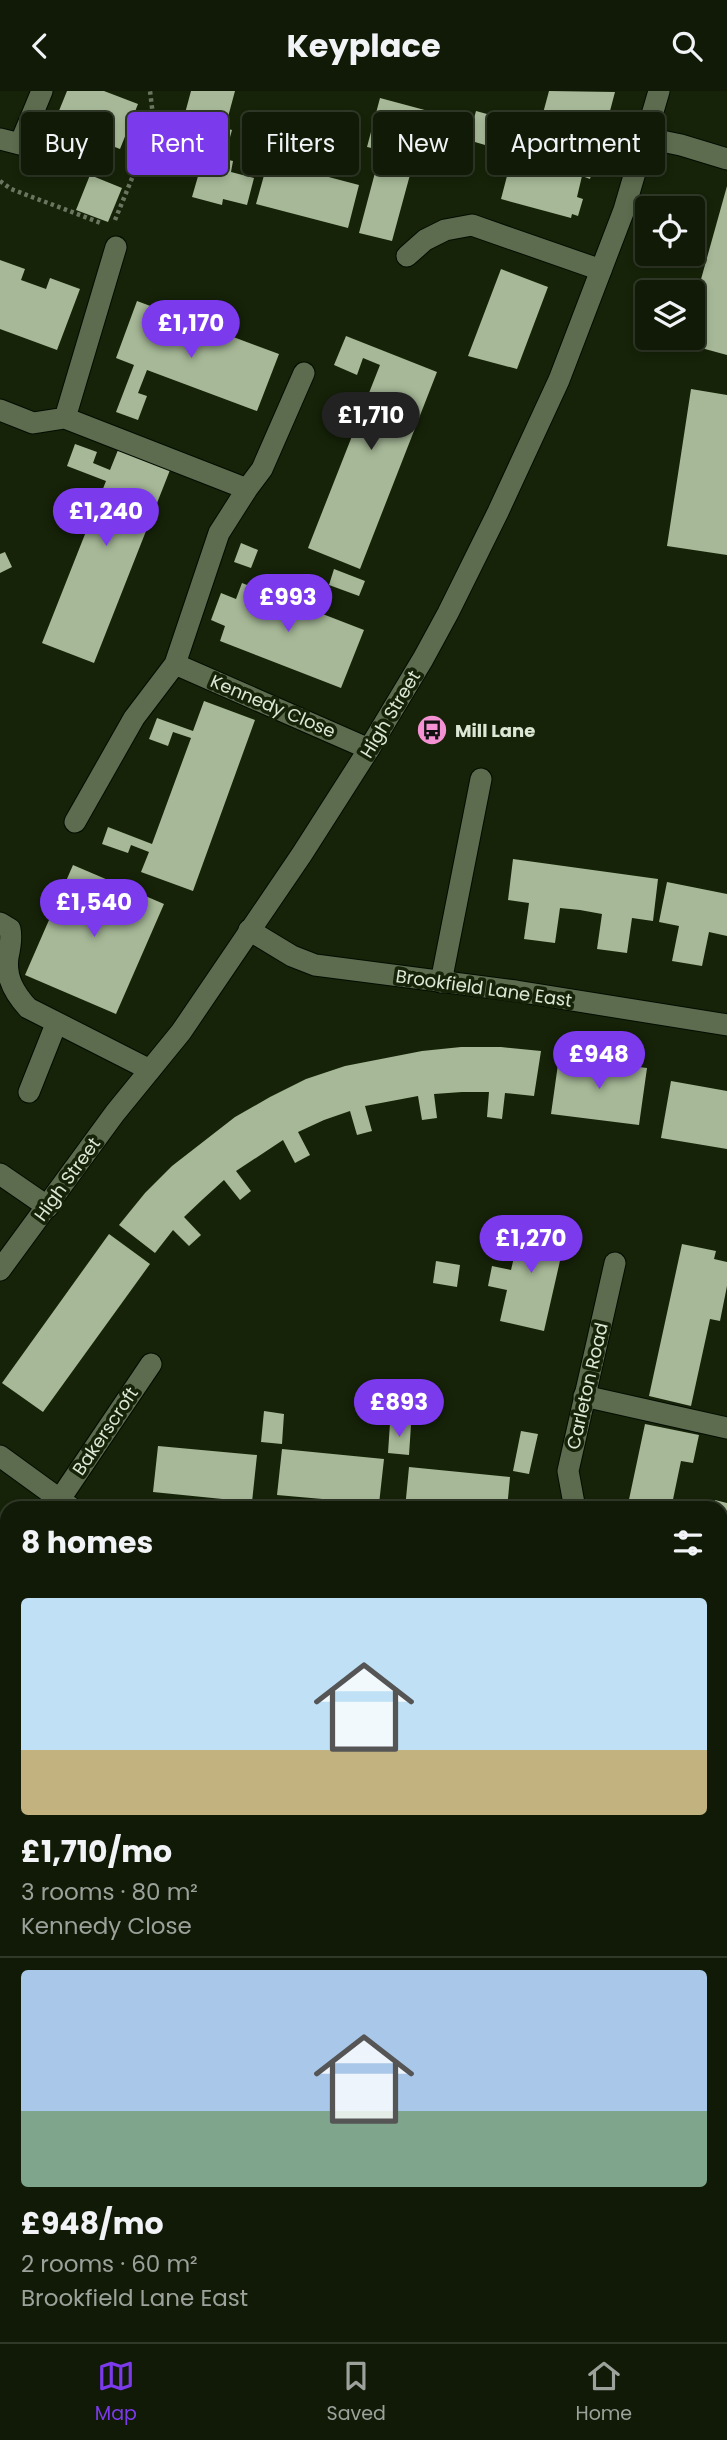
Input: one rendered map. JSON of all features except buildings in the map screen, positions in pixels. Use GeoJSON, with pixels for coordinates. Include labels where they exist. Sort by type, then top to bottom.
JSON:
{"type":"FeatureCollection","features":[{"type":"Feature","properties":{"kind":"street"},"geometry":{"type":"LineString","coordinates":[[0,139],[20,145],[42,91]]}},
{"type":"Feature","properties":{"kind":"street","name":"High Street"},"geometry":{"type":"LineString","coordinates":[[654,112],[659,91]]}},
{"type":"Feature","properties":{"kind":"street"},"geometry":{"type":"LineString","coordinates":[[665,142],[727,159]]}},
{"type":"Feature","properties":{"kind":"street","name":"High Street"},"geometry":{"type":"LineString","coordinates":[[0,1270],[115,1113],[181,1032],[302,854],[369,749],[448,613],[559,380],[635,175]]}},
{"type":"Feature","properties":{"kind":"street"},"geometry":{"type":"LineString","coordinates":[[407,256],[425,240],[445,230],[471,225],[601,270]]}},
{"type":"Feature","properties":{"kind":"street"},"geometry":{"type":"LineString","coordinates":[[65,418],[116,247]]}},
{"type":"Feature","properties":{"kind":"street"},"geometry":{"type":"LineString","coordinates":[[75,823],[134,719],[176,664],[219,533],[262,469],[304,373]]}},
{"type":"Feature","properties":{"kind":"street"},"geometry":{"type":"LineString","coordinates":[[0,409],[33,423],[65,418],[247,489]]}},
{"type":"Feature","properties":{"kind":"street","name":"Kennedy Close"},"geometry":{"type":"LineString","coordinates":[[176,664],[369,749]]}},
{"type":"Feature","properties":{"kind":"street"},"geometry":{"type":"LineString","coordinates":[[441,982],[481,779]]}},
{"type":"Feature","properties":{"kind":"street"},"geometry":{"type":"LineString","coordinates":[[0,923],[7,926],[12,935],[7,966],[14,993],[28,1008],[150,1070]]}},
{"type":"Feature","properties":{"kind":"street","name":"Brookfield Lane East"},"geometry":{"type":"LineString","coordinates":[[249,930],[292,956],[315,965],[644,1010],[727,1025]]}},
{"type":"Feature","properties":{"kind":"street"},"geometry":{"type":"LineString","coordinates":[[29,1092],[56,1024]]}},
{"type":"Feature","properties":{"kind":"street"},"geometry":{"type":"LineString","coordinates":[[0,1174],[48,1207]]}},
{"type":"Feature","properties":{"kind":"street","name":"Carleton Road"},"geometry":{"type":"LineString","coordinates":[[574,1501],[568,1471],[615,1263]]}},
{"type":"Feature","properties":{"kind":"street","name":"Bakerscroft"},"geometry":{"type":"LineString","coordinates":[[68,1501],[151,1364]]}},
{"type":"Feature","properties":{"kind":"street"},"geometry":{"type":"LineString","coordinates":[[584,1396],[727,1428]]}},
{"type":"Feature","properties":{"kind":"street"},"geometry":{"type":"LineString","coordinates":[[0,1456],[62,1501]]}},
{"type":"Feature","properties":{"kind":"path"},"geometry":{"type":"LineString","coordinates":[[0,181],[11,189],[112,227],[153,124],[150,91]]}},
{"type":"Feature","properties":{"kind":"place","name":"Mill Lane"},"geometry":{"type":"Point","coordinates":[432,730]}}]}
